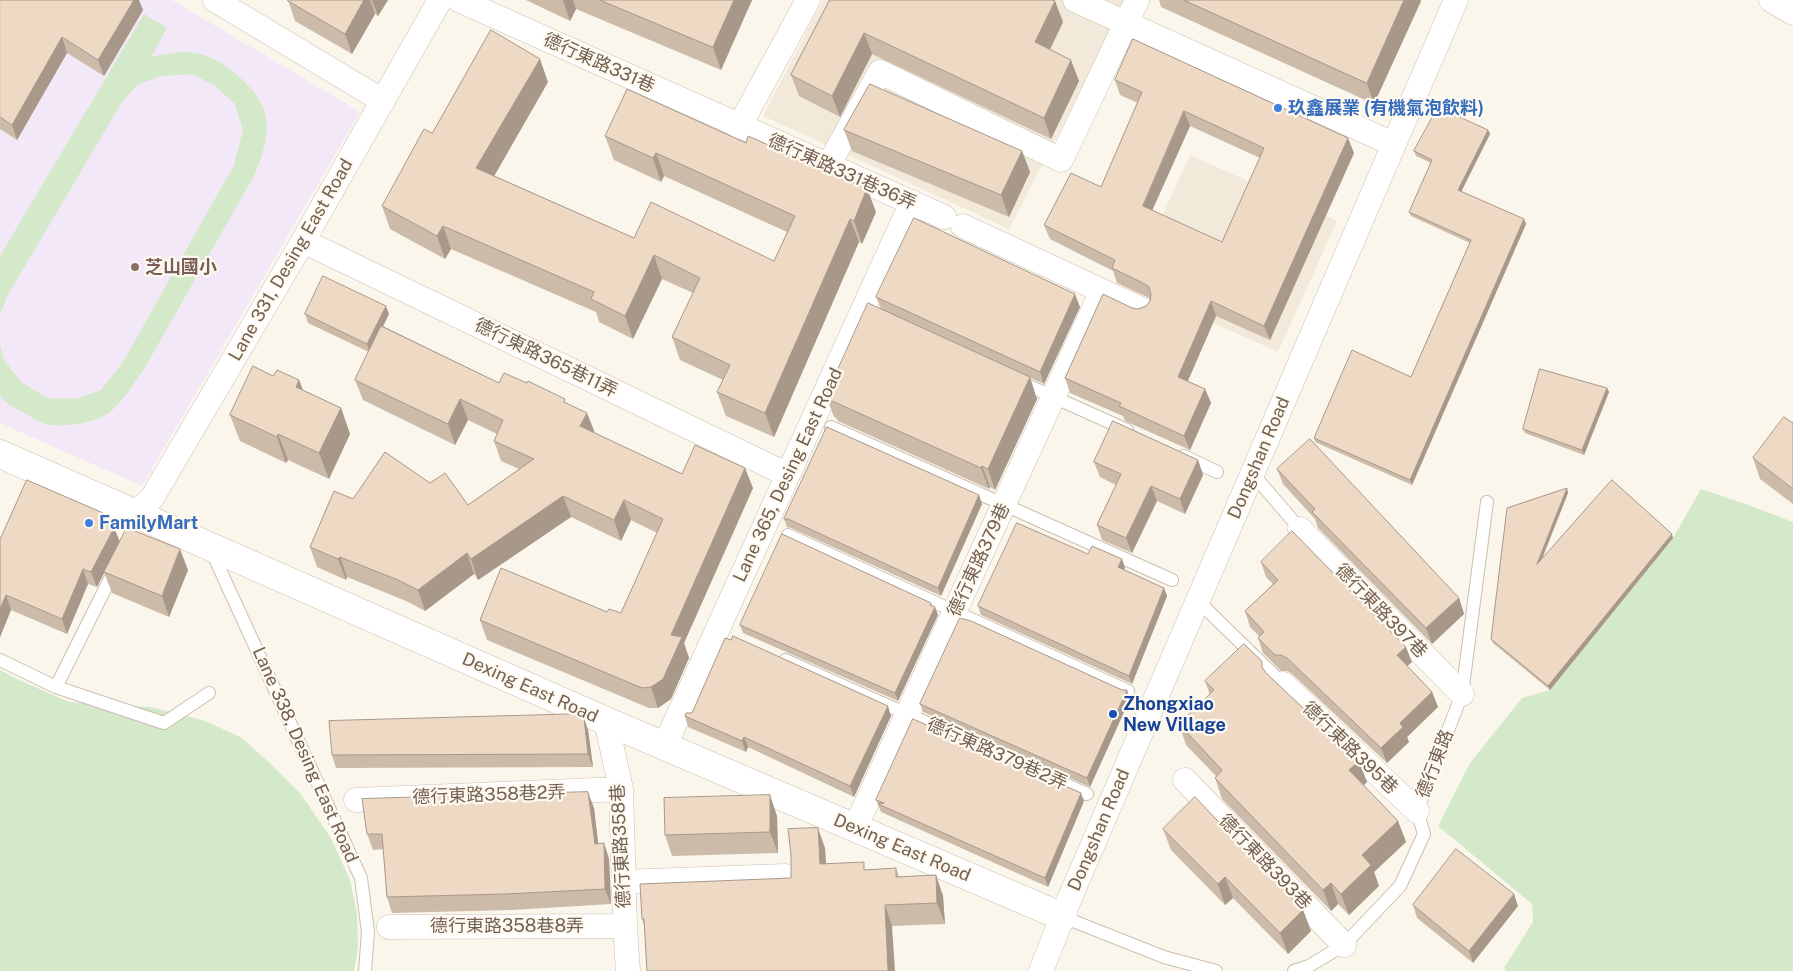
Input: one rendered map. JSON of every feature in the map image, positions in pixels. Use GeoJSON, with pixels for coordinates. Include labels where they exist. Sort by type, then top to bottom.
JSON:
{"type":"FeatureCollection","features":[{"type":"Feature","properties":{"kind":"street"},"geometry":{"type":"LineString","coordinates":[[215,0],[383,101]]}},
{"type":"Feature","properties":{"kind":"street","name":"Lane 331, Desing East Road"},"geometry":{"type":"LineString","coordinates":[[141,519],[303,241],[440,0]]}},
{"type":"Feature","properties":{"kind":"street","name":"德行東路331巷"},"geometry":{"type":"LineString","coordinates":[[459,0],[739,126]]}},
{"type":"Feature","properties":{"kind":"street"},"geometry":{"type":"LineString","coordinates":[[739,126],[808,0]]}},
{"type":"Feature","properties":{"kind":"street"},"geometry":{"type":"LineString","coordinates":[[1075,0],[1393,144]]}},
{"type":"Feature","properties":{"kind":"street"},"geometry":{"type":"LineString","coordinates":[[828,166],[880,72],[1061,160],[1138,0]]}},
{"type":"Feature","properties":{"kind":"street","name":"Dongshan Road"},"geometry":{"type":"LineString","coordinates":[[1063,916],[1456,0]]}},
{"type":"Feature","properties":{"kind":"street"},"geometry":{"type":"LineString","coordinates":[[1771,0],[1793,13]]}},
{"type":"Feature","properties":{"kind":"street","name":"德行東路331巷36弄"},"geometry":{"type":"LineString","coordinates":[[739,126],[912,202],[1102,291]]}},
{"type":"Feature","properties":{"kind":"street","name":"Lane 365, Desing East Road"},"geometry":{"type":"LineString","coordinates":[[664,747],[912,202]]}},
{"type":"Feature","properties":{"kind":"street","name":"德行東路365巷11弄"},"geometry":{"type":"LineString","coordinates":[[303,241],[788,475]]}},
{"type":"Feature","properties":{"kind":"street"},"geometry":{"type":"LineString","coordinates":[[1102,291],[1144,310]]}},
{"type":"Feature","properties":{"kind":"street","name":"德行東路379巷"},"geometry":{"type":"LineString","coordinates":[[855,828],[1102,291]]}},
{"type":"Feature","properties":{"kind":"street","name":"Dexing East Road"},"geometry":{"type":"LineString","coordinates":[[0,454],[141,519],[210,547],[664,747],[1063,916]]}},
{"type":"Feature","properties":{"kind":"street","name":"德行東路397巷"},"geometry":{"type":"LineString","coordinates":[[1300,528],[1462,694]]}},
{"type":"Feature","properties":{"kind":"street","name":"德行東路395巷"},"geometry":{"type":"LineString","coordinates":[[1283,684],[1417,811]]}},
{"type":"Feature","properties":{"kind":"street","name":"德行東路358巷"},"geometry":{"type":"LineString","coordinates":[[606,721],[621,789],[623,882],[628,971]]}},
{"type":"Feature","properties":{"kind":"street","name":"德行東路393巷"},"geometry":{"type":"LineString","coordinates":[[1186,780],[1344,945]]}},
{"type":"Feature","properties":{"kind":"street","name":"德行東路358巷2弄"},"geometry":{"type":"LineString","coordinates":[[356,800],[621,789]]}},
{"type":"Feature","properties":{"kind":"street"},"geometry":{"type":"LineString","coordinates":[[623,882],[785,876]]}},
{"type":"Feature","properties":{"kind":"street"},"geometry":{"type":"LineString","coordinates":[[1041,971],[1063,916]]}},
{"type":"Feature","properties":{"kind":"street","name":"德行東路358巷8弄"},"geometry":{"type":"LineString","coordinates":[[388,927],[625,926]]}},
{"type":"Feature","properties":{"kind":"lane"},"geometry":{"type":"LineString","coordinates":[[1010,377],[1140,436]]}},
{"type":"Feature","properties":{"kind":"lane"},"geometry":{"type":"LineString","coordinates":[[831,427],[1172,580]]}},
{"type":"Feature","properties":{"kind":"lane"},"geometry":{"type":"LineString","coordinates":[[1174,452],[1217,472]]}},
{"type":"Feature","properties":{"kind":"lane"},"geometry":{"type":"LineString","coordinates":[[1252,473],[1300,528]]}},
{"type":"Feature","properties":{"kind":"lane","name":"德行東路"},"geometry":{"type":"LineString","coordinates":[[1294,971],[1308,966],[1344,945],[1400,886],[1424,834],[1417,811],[1462,694],[1487,502]]}},
{"type":"Feature","properties":{"kind":"lane"},"geometry":{"type":"LineString","coordinates":[[788,535],[1128,691]]}},
{"type":"Feature","properties":{"kind":"lane","name":"Lane 338, Desing East Road"},"geometry":{"type":"LineString","coordinates":[[210,547],[361,878],[368,932],[365,971]]}},
{"type":"Feature","properties":{"kind":"lane"},"geometry":{"type":"LineString","coordinates":[[56,688],[120,558]]}},
{"type":"Feature","properties":{"kind":"lane"},"geometry":{"type":"LineString","coordinates":[[1198,601],[1283,684]]}},
{"type":"Feature","properties":{"kind":"lane","name":"德行東路379巷2弄"},"geometry":{"type":"LineString","coordinates":[[777,656],[1087,794]]}},
{"type":"Feature","properties":{"kind":"lane"},"geometry":{"type":"LineString","coordinates":[[0,660],[56,688],[164,723],[209,693]]}},
{"type":"Feature","properties":{"kind":"lane"},"geometry":{"type":"LineString","coordinates":[[1063,916],[1164,956],[1216,971]]}},
{"type":"Feature","properties":{"kind":"shaded area","name":"芝山國小"},"geometry":{"type":"Polygon","coordinates":[[[0,0],[172,0],[360,112],[142,486],[0,423],[0,0]]]}},
{"type":"Feature","properties":{"kind":"shaded area"},"geometry":{"type":"Polygon","coordinates":[[[823,0],[1126,0],[1009,229],[763,116],[823,0]]]}},
{"type":"Feature","properties":{"kind":"shaded area"},"geometry":{"type":"Polygon","coordinates":[[[1190,155],[1337,221],[1278,352],[1180,308],[1160,221],[1190,155]]]}},
{"type":"Feature","properties":{"kind":"green space"},"geometry":{"type":"Polygon","coordinates":[[[144,14],[167,28],[151,57],[179,52],[203,54],[223,64],[249,86],[258,98],[266,120],[265,145],[255,174],[144,369],[124,398],[104,416],[88,422],[70,425],[46,424],[39,422],[12,406],[0,395],[0,344],[4,360],[21,382],[47,398],[76,399],[101,390],[123,362],[234,165],[243,130],[235,104],[215,86],[192,74],[162,76],[138,84],[122,102],[9,293],[0,314],[0,256],[144,14]]]}},
{"type":"Feature","properties":{"kind":"green space"},"geometry":{"type":"Polygon","coordinates":[[[1701,489],[1793,522],[1793,971],[1506,971],[1504,968],[1533,922],[1532,904],[1438,826],[1470,763],[1522,698],[1550,690],[1673,538],[1701,489]]]}},
{"type":"Feature","properties":{"kind":"green space"},"geometry":{"type":"Polygon","coordinates":[[[0,670],[69,702],[150,707],[203,720],[242,738],[300,793],[331,838],[350,880],[357,914],[358,947],[354,971],[0,971],[0,670]]]}},
{"type":"Feature","properties":{"kind":"building"},"geometry":{"type":"Polygon","coordinates":[[[0,0],[134,0],[98,60],[62,37],[12,125],[0,117],[0,0]]]}},
{"type":"Feature","properties":{"kind":"building"},"geometry":{"type":"Polygon","coordinates":[[[288,0],[364,0],[345,34],[288,0]]]}},
{"type":"Feature","properties":{"kind":"building"},"geometry":{"type":"Polygon","coordinates":[[[600,0],[734,0],[713,47],[600,0]]]}},
{"type":"Feature","properties":{"kind":"building"},"geometry":{"type":"Polygon","coordinates":[[[830,0],[1052,0],[1055,1],[1035,42],[1071,60],[1044,118],[864,33],[832,96],[791,75],[830,0]]]}},
{"type":"Feature","properties":{"kind":"building"},"geometry":{"type":"Polygon","coordinates":[[[1184,0],[1404,0],[1367,83],[1184,0]]]}},
{"type":"Feature","properties":{"kind":"building"},"geometry":{"type":"Polygon","coordinates":[[[491,30],[540,59],[476,168],[634,238],[651,202],[774,261],[795,216],[656,153],[653,158],[605,136],[627,89],[746,143],[748,136],[867,188],[854,221],[850,219],[765,413],[717,392],[730,365],[672,337],[700,278],[654,255],[625,316],[591,299],[594,292],[443,226],[437,236],[382,206],[424,129],[432,133],[491,30]]]}},
{"type":"Feature","properties":{"kind":"building"},"geometry":{"type":"Polygon","coordinates":[[[1133,39],[1348,138],[1264,326],[1211,301],[1178,377],[1205,389],[1184,436],[1119,406],[1121,403],[1065,378],[1103,294],[1138,309],[1146,306],[1150,301],[1149,287],[1112,268],[1115,260],[1044,225],[1071,173],[1101,187],[1142,92],[1115,80],[1133,39]],[[1184,111],[1143,206],[1222,242],[1264,148],[1184,111]]]}},
{"type":"Feature","properties":{"kind":"building"},"geometry":{"type":"Polygon","coordinates":[[[870,84],[1022,151],[1001,195],[844,130],[870,84]]]}},
{"type":"Feature","properties":{"kind":"building"},"geometry":{"type":"Polygon","coordinates":[[[1438,107],[1488,130],[1458,190],[1524,219],[1410,480],[1314,438],[1352,350],[1411,377],[1471,240],[1409,212],[1432,160],[1414,151],[1438,107]]]}},
{"type":"Feature","properties":{"kind":"building"},"geometry":{"type":"Polygon","coordinates":[[[914,218],[1075,294],[1040,372],[876,297],[914,218]]]}},
{"type":"Feature","properties":{"kind":"building"},"geometry":{"type":"Polygon","coordinates":[[[323,276],[386,306],[367,344],[305,314],[323,276]]]}},
{"type":"Feature","properties":{"kind":"building"},"geometry":{"type":"Polygon","coordinates":[[[868,303],[1030,377],[988,469],[982,466],[981,468],[830,400],[831,398],[826,396],[868,303]]]}},
{"type":"Feature","properties":{"kind":"building"},"geometry":{"type":"Polygon","coordinates":[[[381,326],[499,383],[504,373],[527,383],[528,381],[565,399],[564,402],[587,413],[580,426],[682,474],[695,445],[745,468],[671,635],[682,637],[663,679],[651,687],[642,688],[480,620],[501,568],[607,612],[609,609],[621,613],[663,519],[624,500],[614,520],[563,496],[471,559],[467,553],[418,590],[398,580],[310,547],[334,491],[353,499],[385,452],[430,483],[445,473],[468,505],[534,459],[494,441],[503,420],[460,399],[448,424],[355,380],[381,326]]]}},
{"type":"Feature","properties":{"kind":"building"},"geometry":{"type":"Polygon","coordinates":[[[253,366],[273,376],[277,370],[299,380],[296,387],[341,408],[319,453],[278,434],[277,437],[230,415],[253,366]]]}},
{"type":"Feature","properties":{"kind":"building"},"geometry":{"type":"Polygon","coordinates":[[[1540,369],[1607,388],[1582,450],[1523,429],[1540,369]]]}},
{"type":"Feature","properties":{"kind":"building"},"geometry":{"type":"Polygon","coordinates":[[[1784,417],[1793,423],[1793,489],[1753,458],[1784,417]]]}},
{"type":"Feature","properties":{"kind":"building"},"geometry":{"type":"Polygon","coordinates":[[[1113,421],[1198,460],[1180,499],[1151,486],[1126,538],[1097,525],[1121,474],[1094,462],[1113,421]]]}},
{"type":"Feature","properties":{"kind":"building"},"geometry":{"type":"Polygon","coordinates":[[[827,427],[979,495],[938,588],[788,519],[784,519],[827,427]]]}},
{"type":"Feature","properties":{"kind":"building"},"geometry":{"type":"Polygon","coordinates":[[[1310,439],[1459,598],[1426,628],[1312,512],[1315,509],[1277,469],[1310,439]]]}},
{"type":"Feature","properties":{"kind":"building"},"geometry":{"type":"Polygon","coordinates":[[[27,480],[103,513],[100,522],[114,528],[91,572],[83,569],[62,619],[6,595],[0,609],[0,540],[27,480]]]}},
{"type":"Feature","properties":{"kind":"building"},"geometry":{"type":"Polygon","coordinates":[[[1612,480],[1672,534],[1548,686],[1491,639],[1507,508],[1567,488],[1537,564],[1612,480]]]}},
{"type":"Feature","properties":{"kind":"building"},"geometry":{"type":"Polygon","coordinates":[[[1017,523],[1088,554],[1092,546],[1122,559],[1118,567],[1164,588],[1129,676],[978,606],[1017,523]]]}},
{"type":"Feature","properties":{"kind":"building"},"geometry":{"type":"Polygon","coordinates":[[[127,528],[180,549],[162,596],[104,572],[127,528]]]}},
{"type":"Feature","properties":{"kind":"building"},"geometry":{"type":"Polygon","coordinates":[[[1292,531],[1406,647],[1397,655],[1432,692],[1400,723],[1403,727],[1381,748],[1287,658],[1275,655],[1258,638],[1264,632],[1245,611],[1278,580],[1261,562],[1292,531]]]}},
{"type":"Feature","properties":{"kind":"building"},"geometry":{"type":"Polygon","coordinates":[[[782,534],[931,603],[930,605],[935,607],[895,693],[740,625],[782,534]]]}},
{"type":"Feature","properties":{"kind":"building"},"geometry":{"type":"Polygon","coordinates":[[[960,618],[971,621],[1122,690],[1127,690],[1087,778],[920,704],[960,618]]]}},
{"type":"Feature","properties":{"kind":"building"},"geometry":{"type":"Polygon","coordinates":[[[733,636],[888,706],[850,786],[744,737],[742,741],[685,716],[686,713],[692,713],[725,638],[731,640],[733,636]]]}},
{"type":"Feature","properties":{"kind":"building"},"geometry":{"type":"Polygon","coordinates":[[[1244,644],[1262,661],[1262,667],[1266,673],[1359,761],[1349,770],[1398,821],[1362,855],[1371,865],[1341,894],[1331,883],[1323,890],[1215,778],[1222,770],[1179,724],[1214,690],[1205,681],[1244,644]]]}},
{"type":"Feature","properties":{"kind":"building"},"geometry":{"type":"Polygon","coordinates":[[[575,714],[584,718],[588,754],[332,755],[329,721],[575,714]]]}},
{"type":"Feature","properties":{"kind":"building"},"geometry":{"type":"Polygon","coordinates":[[[913,719],[1081,793],[1045,878],[878,804],[884,803],[876,800],[913,719]]]}},
{"type":"Feature","properties":{"kind":"building"},"geometry":{"type":"Polygon","coordinates":[[[588,792],[595,844],[604,843],[605,889],[387,897],[382,834],[367,834],[362,799],[588,792]]]}},
{"type":"Feature","properties":{"kind":"building"},"geometry":{"type":"Polygon","coordinates":[[[770,795],[770,832],[665,835],[664,798],[770,795]]]}},
{"type":"Feature","properties":{"kind":"building"},"geometry":{"type":"Polygon","coordinates":[[[1195,797],[1303,910],[1280,933],[1225,877],[1218,884],[1163,829],[1195,797]]]}},
{"type":"Feature","properties":{"kind":"building"},"geometry":{"type":"Polygon","coordinates":[[[818,828],[820,864],[864,862],[864,870],[896,868],[896,877],[936,875],[937,903],[885,905],[888,971],[647,971],[640,884],[791,878],[788,829],[818,828]]]}},
{"type":"Feature","properties":{"kind":"building"},"geometry":{"type":"Polygon","coordinates":[[[1456,849],[1514,894],[1469,951],[1413,905],[1456,849]]]}},
{"type":"Feature","properties":{"kind":"place","name":"玖鑫展業 (有機氣泡飲料)"},"geometry":{"type":"Point","coordinates":[1278,108]}},
{"type":"Feature","properties":{"kind":"place","name":"芝山國小"},"geometry":{"type":"Point","coordinates":[135,267]}},
{"type":"Feature","properties":{"kind":"place","name":"FamilyMart"},"geometry":{"type":"Point","coordinates":[89,523]}},
{"type":"Feature","properties":{"kind":"place","name":"Zhongxiao New Village"},"geometry":{"type":"Point","coordinates":[1113,714]}}]}
